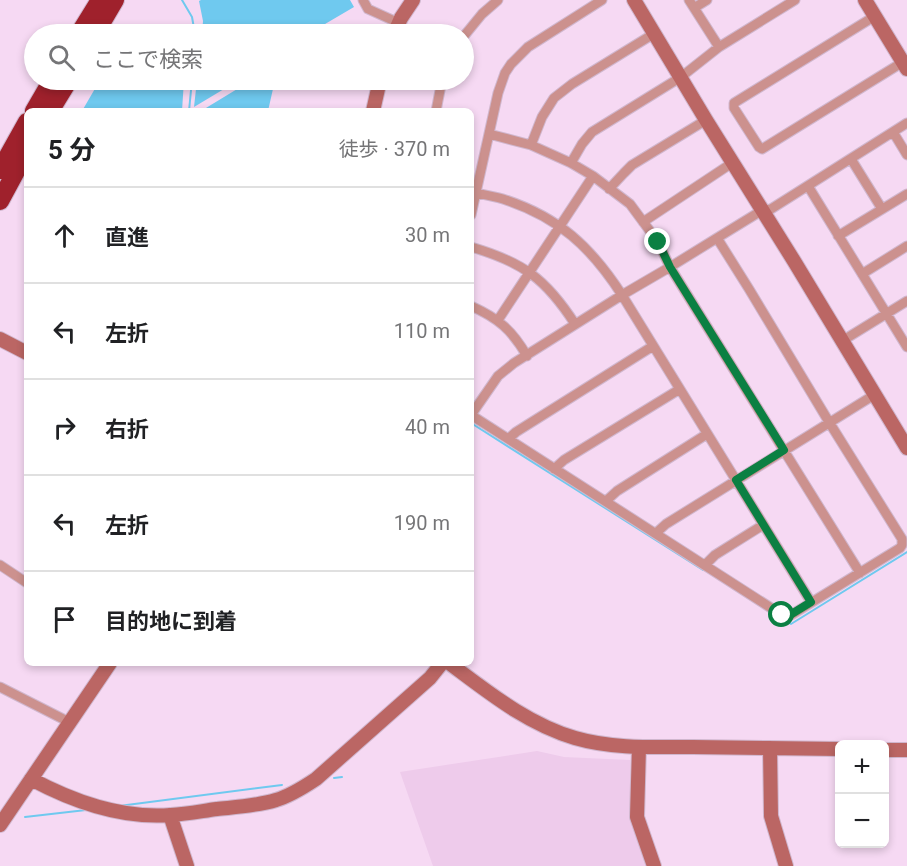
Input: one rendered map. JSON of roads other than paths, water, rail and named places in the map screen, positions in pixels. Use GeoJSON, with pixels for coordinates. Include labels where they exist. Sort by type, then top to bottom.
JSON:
{"type":"FeatureCollection","features":[{"type":"Feature","properties":{"kind":"highway"},"geometry":{"type":"LineString","coordinates":[[85,24],[100,0]]}},
{"type":"Feature","properties":{"kind":"highway"},"geometry":{"type":"LineString","coordinates":[[101,24],[115,0]]}},
{"type":"Feature","properties":{"kind":"highway"},"geometry":{"type":"LineString","coordinates":[[36,108],[46,90]]}},
{"type":"Feature","properties":{"kind":"highway"},"geometry":{"type":"LineString","coordinates":[[53,108],[63,90]]}},
{"type":"Feature","properties":{"kind":"highway"},"geometry":{"type":"LineString","coordinates":[[0,171],[24,127]]}},
{"type":"Feature","properties":{"kind":"highway"},"geometry":{"type":"LineString","coordinates":[[0,201],[24,157]]}},
{"type":"Feature","properties":{"kind":"street"},"geometry":{"type":"LineString","coordinates":[[363,0],[368,9],[389,24]]}},
{"type":"Feature","properties":{"kind":"street"},"geometry":{"type":"LineString","coordinates":[[399,24],[413,0]]}},
{"type":"Feature","properties":{"kind":"street"},"geometry":{"type":"LineString","coordinates":[[474,24],[498,0]]}},
{"type":"Feature","properties":{"kind":"street"},"geometry":{"type":"LineString","coordinates":[[474,189],[498,93],[511,64],[518,55],[537,41],[602,0]]}},
{"type":"Feature","properties":{"kind":"street"},"geometry":{"type":"LineString","coordinates":[[634,0],[907,448]]}},
{"type":"Feature","properties":{"kind":"street"},"geometry":{"type":"LineString","coordinates":[[707,0],[692,4],[719,47]]}},
{"type":"Feature","properties":{"kind":"street"},"geometry":{"type":"LineString","coordinates":[[571,163],[592,132],[681,77],[719,47],[795,0]]}},
{"type":"Feature","properties":{"kind":"street"},"geometry":{"type":"LineString","coordinates":[[865,0],[875,16],[905,65],[762,149],[759,147],[734,108],[734,103],[875,16]]}},
{"type":"Feature","properties":{"kind":"street"},"geometry":{"type":"LineString","coordinates":[[531,145],[542,117],[554,98],[572,84],[655,33]]}},
{"type":"Feature","properties":{"kind":"street"},"geometry":{"type":"LineString","coordinates":[[374,108],[378,90]]}},
{"type":"Feature","properties":{"kind":"street"},"geometry":{"type":"LineString","coordinates":[[437,108],[440,90]]}},
{"type":"Feature","properties":{"kind":"street"},"geometry":{"type":"LineString","coordinates":[[609,189],[632,165],[706,120]]}},
{"type":"Feature","properties":{"kind":"street"},"geometry":{"type":"LineString","coordinates":[[474,411],[498,376],[514,363],[761,211],[771,209],[907,123]]}},
{"type":"Feature","properties":{"kind":"street"},"geometry":{"type":"LineString","coordinates":[[893,132],[907,154]]}},
{"type":"Feature","properties":{"kind":"street"},"geometry":{"type":"LineString","coordinates":[[489,134],[531,145],[571,163],[593,176],[630,204],[658,242],[670,267],[860,573]]}},
{"type":"Feature","properties":{"kind":"street"},"geometry":{"type":"LineString","coordinates":[[851,159],[882,209]]}},
{"type":"Feature","properties":{"kind":"street"},"geometry":{"type":"LineString","coordinates":[[643,222],[732,163]]}},
{"type":"Feature","properties":{"kind":"street"},"geometry":{"type":"LineString","coordinates":[[498,320],[593,176]]}},
{"type":"Feature","properties":{"kind":"street"},"geometry":{"type":"LineString","coordinates":[[808,186],[907,347]]}},
{"type":"Feature","properties":{"kind":"street"},"geometry":{"type":"LineString","coordinates":[[474,193],[501,198],[523,206],[561,226],[596,258],[622,295],[811,602]]}},
{"type":"Feature","properties":{"kind":"street"},"geometry":{"type":"LineString","coordinates":[[838,236],[907,194]]}},
{"type":"Feature","properties":{"kind":"street"},"geometry":{"type":"LineString","coordinates":[[474,417],[782,615],[790,615],[900,548],[902,539],[717,238]]}},
{"type":"Feature","properties":{"kind":"street"},"geometry":{"type":"LineString","coordinates":[[862,274],[907,246]]}},
{"type":"Feature","properties":{"kind":"street"},"geometry":{"type":"LineString","coordinates":[[474,248],[499,255],[529,272],[556,296],[575,324]]}},
{"type":"Feature","properties":{"kind":"street"},"geometry":{"type":"LineString","coordinates":[[842,341],[907,301]]}},
{"type":"Feature","properties":{"kind":"street"},"geometry":{"type":"LineString","coordinates":[[474,308],[498,320],[508,329],[518,340],[527,356]]}},
{"type":"Feature","properties":{"kind":"street"},"geometry":{"type":"LineString","coordinates":[[0,339],[24,351]]}},
{"type":"Feature","properties":{"kind":"street"},"geometry":{"type":"LineString","coordinates":[[508,439],[653,346]]}},
{"type":"Feature","properties":{"kind":"street"},"geometry":{"type":"LineString","coordinates":[[554,469],[564,460],[680,389]]}},
{"type":"Feature","properties":{"kind":"street"},"geometry":{"type":"LineString","coordinates":[[656,533],[666,524],[874,395]]}},
{"type":"Feature","properties":{"kind":"street"},"geometry":{"type":"LineString","coordinates":[[606,501],[617,491],[707,434]]}},
{"type":"Feature","properties":{"kind":"street"},"geometry":{"type":"LineString","coordinates":[[705,565],[715,555],[763,525]]}},
{"type":"Feature","properties":{"kind":"street"},"geometry":{"type":"LineString","coordinates":[[0,565],[24,581]]}},
{"type":"Feature","properties":{"kind":"street"},"geometry":{"type":"LineString","coordinates":[[0,825],[108,666]]}},
{"type":"Feature","properties":{"kind":"street"},"geometry":{"type":"LineString","coordinates":[[31,779],[53,791],[95,807],[145,815],[170,815],[256,805],[277,800],[297,791],[333,765],[430,678],[440,666]]}},
{"type":"Feature","properties":{"kind":"street"},"geometry":{"type":"LineString","coordinates":[[453,666],[491,694],[537,723],[573,738],[639,747],[835,749]]}},
{"type":"Feature","properties":{"kind":"street"},"geometry":{"type":"LineString","coordinates":[[0,687],[69,722]]}},
{"type":"Feature","properties":{"kind":"street"},"geometry":{"type":"LineString","coordinates":[[639,747],[637,816],[654,866]]}},
{"type":"Feature","properties":{"kind":"street"},"geometry":{"type":"LineString","coordinates":[[770,748],[771,816],[786,866]]}},
{"type":"Feature","properties":{"kind":"street"},"geometry":{"type":"LineString","coordinates":[[889,750],[907,750]]}},
{"type":"Feature","properties":{"kind":"street"},"geometry":{"type":"LineString","coordinates":[[170,815],[187,866]]}},
{"type":"Feature","properties":{"kind":"water"},"geometry":{"type":"Polygon","coordinates":[[[350,0],[354,7],[325,24],[203,24],[199,1],[350,0]]]}},
{"type":"Feature","properties":{"kind":"water"},"geometry":{"type":"Polygon","coordinates":[[[94,90],[183,90],[182,108],[84,108],[94,90]]]}},
{"type":"Feature","properties":{"kind":"water"},"geometry":{"type":"Polygon","coordinates":[[[196,90],[222,90],[194,107],[196,90]]]}},
{"type":"Feature","properties":{"kind":"water"},"geometry":{"type":"Polygon","coordinates":[[[236,90],[273,90],[269,108],[206,108],[236,90]]]}},
{"type":"Feature","properties":{"kind":"waterway"},"geometry":{"type":"LineString","coordinates":[[182,0],[192,17],[193,24]]}},
{"type":"Feature","properties":{"kind":"waterway"},"geometry":{"type":"LineString","coordinates":[[189,108],[191,90]]}},
{"type":"Feature","properties":{"kind":"waterway"},"geometry":{"type":"LineString","coordinates":[[474,425],[703,570]]}},
{"type":"Feature","properties":{"kind":"waterway"},"geometry":{"type":"LineString","coordinates":[[782,619],[791,624],[907,552]]}},
{"type":"Feature","properties":{"kind":"waterway"},"geometry":{"type":"LineString","coordinates":[[334,778],[342,777]]}},
{"type":"Feature","properties":{"kind":"waterway"},"geometry":{"type":"LineString","coordinates":[[119,806],[282,785]]}},
{"type":"Feature","properties":{"kind":"waterway"},"geometry":{"type":"LineString","coordinates":[[25,817],[86,810]]}}]}
